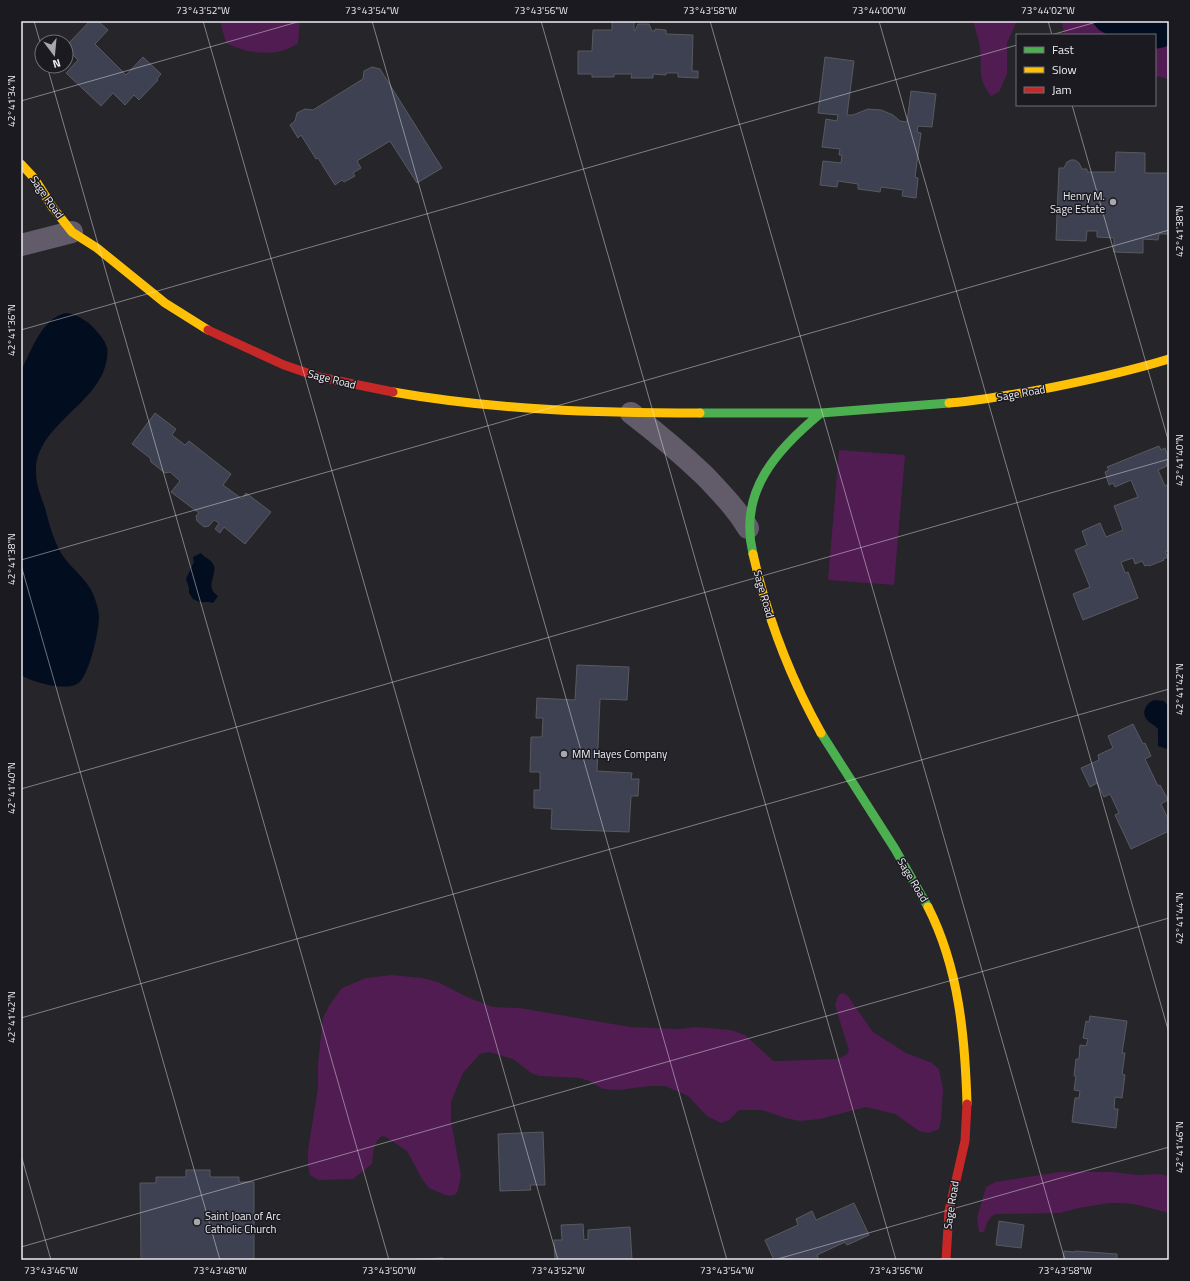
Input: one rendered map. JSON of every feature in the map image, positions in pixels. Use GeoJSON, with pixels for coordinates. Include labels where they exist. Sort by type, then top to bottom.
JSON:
{"type":"FeatureCollection","features":[{"type":"Feature","properties":{"kind":"street","name":"Sage Road"},"geometry":{"type":"LineString","coordinates":[[21,164],[34,178],[53,208],[72,232],[97,248],[165,302],[212,332],[246,349],[284,365],[312,374],[355,385],[424,397],[556,410],[632,413],[821,413],[976,401],[1061,386],[1169,359]]}},
{"type":"Feature","properties":{"kind":"street","name":"Sage Road"},"geometry":{"type":"LineString","coordinates":[[21,245],[72,232]]}},
{"type":"Feature","properties":{"kind":"street","name":"Sage Road"},"geometry":{"type":"LineString","coordinates":[[632,413],[681,453],[705,476],[730,502],[748,528]]}},
{"type":"Feature","properties":{"kind":"street","name":"Sage Road"},"geometry":{"type":"LineString","coordinates":[[821,413],[781,448],[769,464],[752,502],[748,528],[756,567],[768,609],[791,674],[806,706],[834,754],[919,888],[935,920],[949,957],[956,986],[963,1041],[967,1114],[964,1144],[950,1206],[946,1240],[946,1260]]}},
{"type":"Feature","properties":{"kind":"shaded area"},"geometry":{"type":"Polygon","coordinates":[[[220,21],[300,21],[298,43],[281,51],[262,53],[243,50],[226,43],[220,21]]]}},
{"type":"Feature","properties":{"kind":"shaded area"},"geometry":{"type":"Polygon","coordinates":[[[973,21],[1017,21],[1007,43],[1007,74],[999,92],[991,96],[982,78],[979,45],[973,21]]]}},
{"type":"Feature","properties":{"kind":"shaded area"},"geometry":{"type":"Polygon","coordinates":[[[1062,21],[1169,21],[1169,79],[1156,76],[1156,34],[1064,34],[1062,21]]]}},
{"type":"Feature","properties":{"kind":"shaded area"},"geometry":{"type":"Polygon","coordinates":[[[839,450],[905,455],[894,585],[828,580],[839,450]]]}},
{"type":"Feature","properties":{"kind":"shaded area"},"geometry":{"type":"Polygon","coordinates":[[[392,975],[422,978],[438,982],[467,997],[493,1007],[520,1008],[630,1027],[679,1029],[696,1027],[731,1030],[745,1035],[773,1061],[837,1059],[846,1055],[849,1051],[835,1005],[838,996],[842,993],[847,995],[873,1032],[906,1053],[932,1063],[939,1069],[943,1089],[939,1129],[929,1133],[919,1131],[895,1114],[866,1107],[820,1119],[800,1121],[785,1118],[762,1110],[739,1110],[729,1120],[721,1123],[707,1116],[688,1096],[665,1086],[650,1086],[619,1090],[603,1089],[580,1078],[540,1076],[531,1073],[513,1059],[489,1052],[480,1054],[463,1073],[451,1102],[451,1121],[461,1175],[456,1194],[451,1196],[445,1195],[429,1188],[422,1179],[407,1151],[386,1137],[382,1136],[375,1145],[372,1164],[353,1179],[318,1180],[310,1175],[308,1166],[308,1150],[318,1088],[318,1063],[323,1018],[330,1004],[342,988],[366,978],[392,975]]]}},
{"type":"Feature","properties":{"kind":"shaded area"},"geometry":{"type":"Polygon","coordinates":[[[1060,1172],[1112,1172],[1138,1175],[1159,1174],[1169,1176],[1169,1213],[1138,1205],[1109,1203],[1060,1213],[997,1214],[990,1218],[984,1232],[979,1232],[977,1218],[986,1187],[995,1182],[1060,1172]]]}},
{"type":"Feature","properties":{"kind":"water"},"geometry":{"type":"Polygon","coordinates":[[[1091,21],[1169,21],[1169,45],[1156,49],[1156,34],[1106,34],[1099,30],[1091,21]]]}},
{"type":"Feature","properties":{"kind":"water"},"geometry":{"type":"Polygon","coordinates":[[[66,313],[80,317],[92,326],[104,340],[107,358],[100,378],[91,391],[55,429],[45,442],[38,456],[36,472],[37,481],[56,542],[65,559],[89,586],[93,593],[99,612],[99,624],[95,643],[86,673],[77,684],[64,687],[40,683],[21,675],[21,371],[33,345],[44,328],[50,321],[66,313]]]}},
{"type":"Feature","properties":{"kind":"water"},"geometry":{"type":"Polygon","coordinates":[[[201,553],[212,562],[214,566],[211,585],[212,589],[218,596],[213,603],[196,601],[189,593],[186,579],[194,562],[193,557],[201,553]]]}},
{"type":"Feature","properties":{"kind":"water"},"geometry":{"type":"Polygon","coordinates":[[[1154,700],[1164,701],[1169,707],[1169,744],[1167,749],[1158,746],[1158,729],[1148,721],[1144,715],[1146,706],[1154,700]]]}},
{"type":"Feature","properties":{"kind":"building"},"geometry":{"type":"Polygon","coordinates":[[[90,21],[98,21],[108,30],[95,44],[126,75],[143,57],[161,74],[157,79],[158,80],[139,100],[134,95],[125,105],[113,93],[101,106],[67,74],[74,74],[74,64],[78,60],[74,56],[74,38],[90,21]]]}},
{"type":"Feature","properties":{"kind":"building"},"geometry":{"type":"Polygon","coordinates":[[[612,21],[634,21],[634,31],[638,24],[649,24],[652,31],[655,31],[655,29],[666,30],[666,34],[693,35],[692,71],[698,71],[698,78],[678,77],[678,73],[666,73],[666,75],[653,74],[653,78],[631,78],[632,74],[614,74],[614,77],[592,77],[592,74],[578,74],[578,51],[592,51],[593,30],[612,30],[612,21]]]}},
{"type":"Feature","properties":{"kind":"building"},"geometry":{"type":"Polygon","coordinates":[[[825,57],[854,61],[847,115],[853,115],[868,109],[881,110],[893,115],[900,121],[907,122],[911,91],[936,94],[932,127],[918,126],[917,132],[921,133],[915,177],[918,178],[916,198],[902,196],[903,190],[881,187],[880,192],[858,189],[858,184],[838,181],[837,187],[820,185],[823,161],[841,163],[842,155],[839,155],[840,149],[822,147],[826,119],[837,121],[838,115],[818,113],[825,57]]]}},
{"type":"Feature","properties":{"kind":"building"},"geometry":{"type":"Polygon","coordinates":[[[372,67],[380,69],[442,168],[417,183],[390,141],[357,161],[361,168],[353,173],[355,176],[344,182],[342,180],[335,185],[301,135],[298,138],[290,125],[295,121],[297,113],[305,109],[313,110],[363,79],[364,71],[372,67]]]}},
{"type":"Feature","properties":{"kind":"building","name":"Henry M. Sage Estate"},"geometry":{"type":"Polygon","coordinates":[[[1116,152],[1145,153],[1145,173],[1169,173],[1169,244],[1168,234],[1159,234],[1158,240],[1143,239],[1143,253],[1114,252],[1114,238],[1097,237],[1097,231],[1087,231],[1086,241],[1056,240],[1059,168],[1064,168],[1067,162],[1075,160],[1079,163],[1082,169],[1087,169],[1087,172],[1115,172],[1116,152]]]}},
{"type":"Feature","properties":{"kind":"building"},"geometry":{"type":"Polygon","coordinates":[[[155,413],[176,429],[172,435],[185,445],[189,441],[231,474],[223,485],[242,499],[246,493],[271,512],[245,544],[224,527],[220,533],[215,529],[219,523],[214,520],[209,526],[204,527],[197,521],[196,516],[199,513],[171,492],[180,481],[170,472],[165,473],[151,462],[150,458],[132,444],[155,413]]]}},
{"type":"Feature","properties":{"kind":"building"},"geometry":{"type":"Polygon","coordinates":[[[1159,446],[1161,450],[1165,448],[1169,459],[1166,463],[1167,466],[1158,470],[1165,486],[1169,484],[1169,550],[1165,552],[1168,557],[1149,566],[1145,566],[1142,561],[1135,564],[1133,558],[1121,562],[1125,573],[1128,572],[1138,598],[1083,620],[1073,594],[1090,587],[1075,550],[1087,545],[1082,531],[1100,523],[1106,537],[1123,530],[1114,506],[1138,497],[1131,480],[1115,487],[1113,483],[1109,485],[1105,472],[1109,470],[1107,467],[1159,446]]]}},
{"type":"Feature","properties":{"kind":"building","name":"MM Hayes Company"},"geometry":{"type":"Polygon","coordinates":[[[577,665],[629,667],[627,700],[600,699],[597,771],[632,773],[631,779],[639,779],[638,796],[631,796],[629,832],[551,829],[552,809],[534,808],[534,790],[540,790],[540,772],[530,772],[531,737],[542,737],[543,718],[536,718],[537,698],[575,700],[577,665]]]}},
{"type":"Feature","properties":{"kind":"building"},"geometry":{"type":"Polygon","coordinates":[[[1133,724],[1151,756],[1145,759],[1158,786],[1160,785],[1168,800],[1161,804],[1169,821],[1169,831],[1131,849],[1115,815],[1119,813],[1110,794],[1104,797],[1097,783],[1090,787],[1081,768],[1099,760],[1098,755],[1113,748],[1108,736],[1133,724]]]}},
{"type":"Feature","properties":{"kind":"building"},"geometry":{"type":"Polygon","coordinates":[[[1090,1016],[1127,1021],[1122,1053],[1125,1053],[1122,1074],[1125,1075],[1122,1098],[1115,1097],[1114,1109],[1118,1109],[1116,1128],[1072,1122],[1075,1098],[1079,1098],[1080,1091],[1074,1090],[1076,1059],[1079,1059],[1080,1045],[1086,1046],[1088,1039],[1083,1038],[1086,1021],[1089,1022],[1090,1016]]]}},
{"type":"Feature","properties":{"kind":"building"},"geometry":{"type":"Polygon","coordinates":[[[543,1132],[545,1185],[530,1185],[531,1190],[500,1191],[498,1134],[543,1132]]]}},
{"type":"Feature","properties":{"kind":"building","name":"Saint Joan of Arc Catholic Church"},"geometry":{"type":"Polygon","coordinates":[[[186,1170],[210,1170],[210,1177],[239,1177],[239,1182],[254,1182],[254,1260],[141,1260],[140,1183],[156,1183],[156,1177],[186,1177],[186,1170]]]}},
{"type":"Feature","properties":{"kind":"building"},"geometry":{"type":"Polygon","coordinates":[[[854,1203],[869,1235],[847,1245],[845,1242],[817,1255],[819,1260],[774,1260],[765,1240],[798,1225],[796,1219],[812,1211],[816,1220],[854,1203]]]}},
{"type":"Feature","properties":{"kind":"building"},"geometry":{"type":"Polygon","coordinates":[[[999,1221],[1024,1225],[1021,1248],[996,1245],[999,1221]]]}},
{"type":"Feature","properties":{"kind":"building"},"geometry":{"type":"Polygon","coordinates":[[[583,1224],[584,1240],[588,1239],[588,1230],[630,1227],[632,1260],[555,1260],[554,1240],[562,1240],[561,1225],[583,1224]]]}},
{"type":"Feature","properties":{"kind":"building"},"geometry":{"type":"Polygon","coordinates":[[[1064,1251],[1117,1254],[1117,1260],[1063,1260],[1064,1251]]]}},
{"type":"Feature","properties":{"kind":"building"},"geometry":{"type":"Polygon","coordinates":[[[443,1258],[443,1260],[407,1260],[443,1258]]]}},
{"type":"Feature","properties":{"kind":"traffic: fast"},"geometry":{"type":"LineString","coordinates":[[700,413],[821,413],[949,403]]}},
{"type":"Feature","properties":{"kind":"traffic: fast"},"geometry":{"type":"LineString","coordinates":[[753,554],[750,532],[751,511],[756,492],[764,474],[789,442],[821,413]]}},
{"type":"Feature","properties":{"kind":"traffic: fast"},"geometry":{"type":"LineString","coordinates":[[821,733],[895,849],[928,907]]}},
{"type":"Feature","properties":{"kind":"traffic: slow"},"geometry":{"type":"LineString","coordinates":[[21,164],[34,178],[53,208],[72,232],[97,248],[165,303],[208,330]]}},
{"type":"Feature","properties":{"kind":"traffic: slow"},"geometry":{"type":"LineString","coordinates":[[949,403],[1028,392],[1064,385],[1169,359]]}},
{"type":"Feature","properties":{"kind":"traffic: slow"},"geometry":{"type":"LineString","coordinates":[[393,392],[508,407],[585,411],[700,413]]}},
{"type":"Feature","properties":{"kind":"traffic: slow"},"geometry":{"type":"LineString","coordinates":[[753,554],[772,624],[799,690],[821,733]]}},
{"type":"Feature","properties":{"kind":"traffic: slow"},"geometry":{"type":"LineString","coordinates":[[928,907],[947,954],[958,1003],[962,1028],[967,1104]]}},
{"type":"Feature","properties":{"kind":"traffic: jam"},"geometry":{"type":"LineString","coordinates":[[208,330],[284,365],[319,377],[393,392]]}},
{"type":"Feature","properties":{"kind":"traffic: jam"},"geometry":{"type":"LineString","coordinates":[[946,1260],[949,1211],[965,1141],[967,1104]]}},
{"type":"Feature","properties":{"kind":"place","name":"Henry M. Sage Estate"},"geometry":{"type":"Point","coordinates":[1113,202]}},
{"type":"Feature","properties":{"kind":"place","name":"MM Hayes Company"},"geometry":{"type":"Point","coordinates":[564,754]}},
{"type":"Feature","properties":{"kind":"place","name":"Saint Joan of Arc Catholic Church"},"geometry":{"type":"Point","coordinates":[197,1222]}}]}
